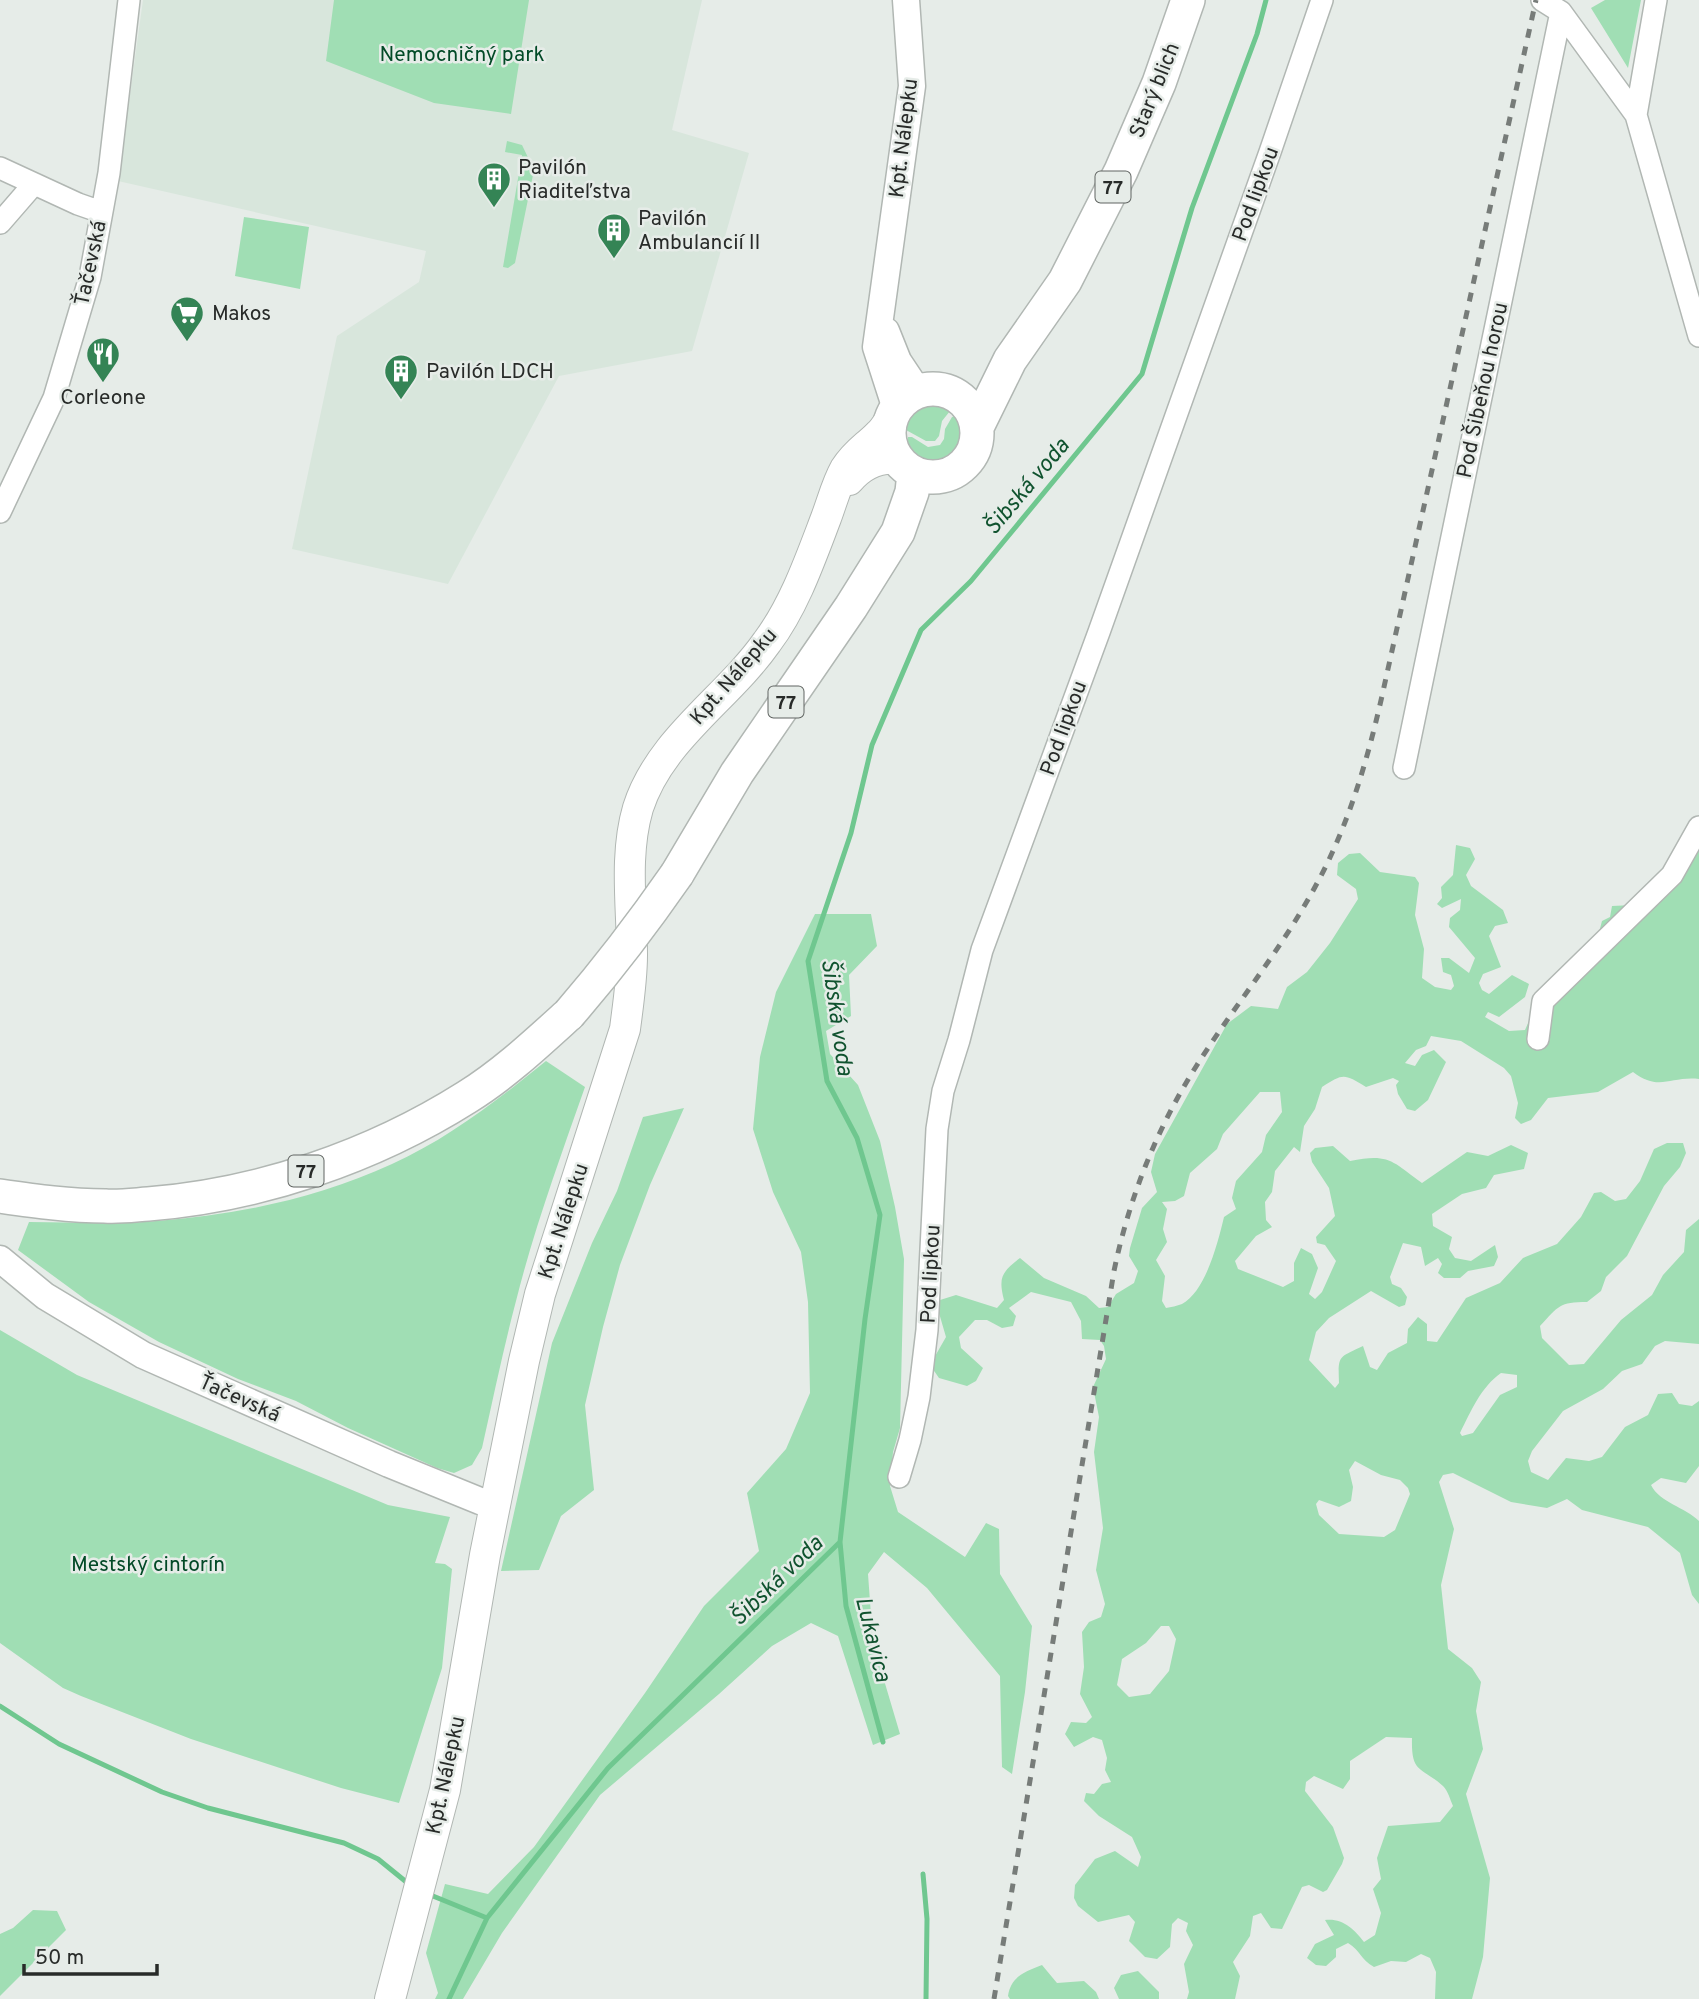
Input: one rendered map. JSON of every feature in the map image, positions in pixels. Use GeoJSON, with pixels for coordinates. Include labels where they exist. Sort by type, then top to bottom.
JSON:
{"type":"FeatureCollection","features":[{"type":"Feature","properties":{"kind":"main road","name":"Starý blich"},"geometry":{"type":"LineString","coordinates":[[976,427],[1010,360],[1065,281],[1121,171],[1159,83],[1188,0]]}},
{"type":"Feature","properties":{"kind":"main road","name":"Starý blich"},"geometry":{"type":"LineString","coordinates":[[952,393],[979,381],[1010,360]]}},
{"type":"Feature","properties":{"kind":"main road","name":"77"},"geometry":{"type":"LineString","coordinates":[[952,393],[929,389],[902,406],[888,432],[890,446],[918,469],[956,471],[973,452],[976,427]]}},
{"type":"Feature","properties":{"kind":"main road"},"geometry":{"type":"LineString","coordinates":[[952,393],[964,402],[976,427]]}},
{"type":"Feature","properties":{"kind":"main road","name":"Kpt. Nálepku"},"geometry":{"type":"LineString","coordinates":[[390,1999],[445,1790],[485,1555],[540,1294],[625,1029],[632,957],[629,870],[632,835],[639,807],[651,779],[691,724],[731,685],[767,642],[806,570],[844,470],[860,449],[880,434],[902,406]]}},
{"type":"Feature","properties":{"kind":"main road","name":"Kpt. Nálepku"},"geometry":{"type":"LineString","coordinates":[[835,496],[857,471],[873,462],[886,458],[918,469]]}},
{"type":"Feature","properties":{"kind":"main road","name":"77"},"geometry":{"type":"LineString","coordinates":[[0,1196],[41,1202],[107,1206],[185,1201],[260,1186],[349,1157],[416,1128],[469,1096],[525,1053],[569,1014],[622,951],[677,874],[737,773],[851,607],[898,532],[918,469]]}},
{"type":"Feature","properties":{"kind":"street","name":"Ťačevská"},"geometry":{"type":"LineString","coordinates":[[0,512],[54,398],[90,277],[109,173],[129,0]]}},
{"type":"Feature","properties":{"kind":"street","name":"Kpt. Nálepku"},"geometry":{"type":"LineString","coordinates":[[902,406],[898,361],[880,317],[912,86],[906,0]]}},
{"type":"Feature","properties":{"kind":"street","name":"Pod lipkou"},"geometry":{"type":"LineString","coordinates":[[899,1477],[919,1397],[927,1330],[937,1129],[943,1091],[982,950],[1270,152],[1322,0]]}},
{"type":"Feature","properties":{"kind":"street"},"geometry":{"type":"LineString","coordinates":[[1542,0],[1561,12],[1636,115],[1699,336]]}},
{"type":"Feature","properties":{"kind":"street"},"geometry":{"type":"LineString","coordinates":[[1636,115],[1656,0]]}},
{"type":"Feature","properties":{"kind":"street","name":"Pod Šibeňou horou"},"geometry":{"type":"LineString","coordinates":[[1404,768],[1561,12]]}},
{"type":"Feature","properties":{"kind":"street"},"geometry":{"type":"LineString","coordinates":[[0,168],[33,185],[101,212]]}},
{"type":"Feature","properties":{"kind":"street"},"geometry":{"type":"LineString","coordinates":[[0,223],[33,185]]}},
{"type":"Feature","properties":{"kind":"street"},"geometry":{"type":"LineString","coordinates":[[1538,1040],[1543,1001],[1672,875],[1699,827]]}},
{"type":"Feature","properties":{"kind":"street","name":"Ťačevská"},"geometry":{"type":"LineString","coordinates":[[0,1259],[45,1296],[144,1355],[389,1464],[496,1506]]}},
{"type":"Feature","properties":{"kind":"shaded area"},"geometry":{"type":"Polygon","coordinates":[[[143,0],[702,0],[672,130],[749,153],[692,351],[559,376],[448,584],[292,549],[337,336],[419,282],[426,251],[118,181],[143,0]]]}},
{"type":"Feature","properties":{"kind":"green space","name":"Nemocničný park"},"geometry":{"type":"Polygon","coordinates":[[[334,0],[529,0],[511,114],[434,103],[326,61],[334,0]]]}},
{"type":"Feature","properties":{"kind":"green space"},"geometry":{"type":"Polygon","coordinates":[[[1605,0],[1641,0],[1628,68],[1591,8],[1605,0]]]}},
{"type":"Feature","properties":{"kind":"green space"},"geometry":{"type":"Polygon","coordinates":[[[507,141],[522,145],[534,170],[515,263],[508,268],[503,267],[522,155],[505,152],[507,141]]]}},
{"type":"Feature","properties":{"kind":"green space"},"geometry":{"type":"Polygon","coordinates":[[[244,217],[309,227],[300,289],[235,276],[244,217]]]}},
{"type":"Feature","properties":{"kind":"green space"},"geometry":{"type":"Polygon","coordinates":[[[929,405],[939,405],[950,411],[942,421],[939,436],[935,441],[926,441],[906,430],[913,414],[929,405]]]}},
{"type":"Feature","properties":{"kind":"green space"},"geometry":{"type":"Polygon","coordinates":[[[955,416],[960,434],[951,454],[926,462],[909,449],[908,437],[928,447],[940,445],[945,429],[955,416]]]}},
{"type":"Feature","properties":{"kind":"green space"},"geometry":{"type":"Polygon","coordinates":[[[1699,837],[1699,1079],[1658,1082],[1642,1078],[1633,1072],[1598,1092],[1548,1098],[1531,1120],[1521,1124],[1515,1118],[1518,1103],[1511,1076],[1504,1068],[1461,1041],[1431,1036],[1426,1046],[1416,1050],[1405,1063],[1415,1066],[1422,1055],[1434,1050],[1446,1062],[1428,1100],[1415,1111],[1407,1109],[1398,1094],[1396,1085],[1399,1081],[1393,1078],[1366,1087],[1340,1077],[1322,1087],[1315,1109],[1304,1126],[1300,1152],[1294,1147],[1275,1171],[1272,1192],[1265,1202],[1266,1220],[1272,1227],[1256,1236],[1235,1261],[1238,1269],[1283,1287],[1294,1281],[1294,1263],[1301,1248],[1312,1254],[1318,1268],[1309,1294],[1315,1299],[1322,1292],[1336,1261],[1325,1245],[1317,1243],[1316,1237],[1335,1216],[1329,1188],[1312,1162],[1310,1153],[1315,1148],[1333,1146],[1350,1161],[1373,1158],[1389,1161],[1422,1183],[1467,1152],[1488,1156],[1511,1145],[1528,1153],[1524,1169],[1494,1175],[1486,1188],[1462,1194],[1432,1214],[1433,1226],[1452,1237],[1449,1249],[1455,1258],[1471,1261],[1495,1245],[1498,1257],[1494,1266],[1468,1271],[1460,1278],[1444,1278],[1438,1273],[1442,1264],[1438,1258],[1425,1266],[1421,1247],[1403,1243],[1390,1277],[1392,1284],[1401,1288],[1407,1297],[1405,1305],[1399,1307],[1371,1291],[1329,1318],[1316,1332],[1309,1360],[1335,1388],[1339,1383],[1341,1358],[1363,1346],[1370,1367],[1377,1370],[1388,1353],[1407,1343],[1408,1329],[1418,1317],[1427,1324],[1427,1341],[1437,1342],[1466,1298],[1500,1283],[1523,1258],[1557,1244],[1581,1217],[1594,1193],[1601,1192],[1615,1201],[1626,1199],[1640,1181],[1654,1149],[1667,1143],[1683,1143],[1686,1153],[1680,1167],[1664,1186],[1627,1256],[1606,1277],[1601,1291],[1587,1302],[1560,1306],[1540,1326],[1542,1338],[1569,1365],[1584,1364],[1621,1320],[1652,1295],[1663,1275],[1684,1252],[1686,1230],[1699,1219],[1699,1344],[1665,1341],[1655,1346],[1642,1364],[1622,1371],[1603,1389],[1563,1411],[1532,1451],[1528,1461],[1531,1472],[1548,1480],[1566,1458],[1589,1461],[1602,1457],[1625,1427],[1648,1415],[1658,1394],[1672,1393],[1679,1404],[1692,1406],[1699,1401],[1699,1466],[1686,1483],[1661,1478],[1651,1485],[1666,1501],[1699,1521],[1699,1604],[1692,1595],[1680,1553],[1648,1527],[1582,1510],[1567,1499],[1547,1508],[1511,1502],[1453,1473],[1443,1475],[1439,1482],[1454,1529],[1441,1585],[1448,1649],[1472,1668],[1481,1682],[1476,1711],[1483,1749],[1466,1794],[1490,1878],[1483,1957],[1472,1999],[1435,1999],[1436,1972],[1430,1958],[1421,1954],[1406,1962],[1391,1961],[1374,1967],[1348,1943],[1336,1949],[1336,1957],[1326,1966],[1316,1965],[1307,1958],[1315,1944],[1334,1935],[1325,1920],[1348,1925],[1364,1942],[1375,1935],[1381,1913],[1373,1889],[1381,1879],[1377,1858],[1388,1826],[1440,1822],[1453,1806],[1443,1786],[1416,1764],[1412,1738],[1386,1737],[1350,1761],[1350,1779],[1343,1789],[1314,1776],[1306,1782],[1305,1791],[1333,1827],[1344,1858],[1327,1890],[1323,1892],[1309,1885],[1302,1887],[1282,1929],[1271,1928],[1261,1913],[1253,1916],[1250,1936],[1233,1962],[1240,1976],[1235,1999],[1187,1999],[1189,1992],[1184,1964],[1193,1945],[1186,1931],[1188,1923],[1178,1918],[1172,1924],[1170,1947],[1157,1959],[1145,1957],[1129,1941],[1135,1922],[1129,1915],[1098,1922],[1078,1906],[1074,1898],[1075,1885],[1095,1859],[1115,1851],[1138,1867],[1141,1857],[1132,1837],[1099,1816],[1084,1801],[1086,1793],[1094,1794],[1102,1784],[1111,1782],[1105,1770],[1107,1758],[1102,1740],[1093,1737],[1074,1747],[1065,1734],[1071,1722],[1086,1723],[1092,1717],[1080,1694],[1084,1667],[1082,1632],[1089,1622],[1101,1617],[1105,1604],[1096,1570],[1103,1528],[1094,1452],[1099,1417],[1093,1387],[1106,1359],[1104,1346],[1100,1340],[1082,1339],[1081,1321],[1071,1302],[1031,1292],[1009,1308],[1016,1316],[1013,1326],[1002,1328],[987,1320],[975,1320],[959,1337],[961,1348],[983,1368],[976,1381],[967,1386],[939,1378],[930,1365],[946,1337],[939,1313],[940,1300],[956,1295],[997,1308],[1004,1300],[1001,1286],[1003,1276],[1020,1258],[1044,1278],[1086,1296],[1099,1308],[1108,1307],[1116,1294],[1134,1283],[1138,1271],[1129,1256],[1130,1248],[1142,1208],[1157,1192],[1151,1172],[1155,1154],[1227,1024],[1251,1006],[1278,1009],[1287,987],[1307,972],[1330,943],[1358,899],[1356,889],[1337,875],[1338,863],[1349,854],[1360,853],[1380,872],[1415,877],[1419,883],[1415,915],[1424,949],[1422,978],[1435,987],[1451,990],[1454,986],[1451,975],[1443,972],[1441,958],[1449,958],[1469,973],[1475,958],[1449,927],[1450,918],[1460,910],[1461,899],[1442,908],[1437,904],[1442,898],[1441,887],[1453,875],[1456,845],[1470,848],[1475,859],[1466,875],[1471,886],[1503,910],[1508,923],[1495,926],[1489,936],[1501,967],[1483,974],[1479,983],[1482,990],[1489,994],[1512,975],[1529,984],[1525,997],[1499,1017],[1488,1012],[1485,1017],[1509,1031],[1525,1030],[1536,1005],[1594,951],[1602,921],[1610,917],[1612,906],[1633,905],[1699,837]],[[1260,1092],[1223,1134],[1217,1149],[1190,1173],[1184,1196],[1175,1201],[1162,1202],[1167,1209],[1163,1229],[1167,1242],[1156,1260],[1165,1276],[1162,1301],[1166,1308],[1182,1304],[1190,1298],[1204,1277],[1224,1217],[1236,1209],[1232,1198],[1236,1181],[1262,1152],[1266,1135],[1282,1112],[1280,1092],[1260,1092]],[[1501,1373],[1473,1408],[1460,1433],[1462,1436],[1473,1433],[1500,1395],[1517,1387],[1517,1375],[1501,1373]],[[1355,1461],[1349,1470],[1353,1487],[1351,1501],[1339,1507],[1319,1500],[1316,1504],[1319,1515],[1339,1534],[1384,1537],[1395,1530],[1410,1494],[1408,1488],[1400,1480],[1381,1475],[1355,1461]],[[1161,1626],[1146,1643],[1122,1659],[1117,1685],[1129,1697],[1150,1694],[1169,1671],[1176,1639],[1169,1626],[1161,1626]]]}},
{"type":"Feature","properties":{"kind":"green space"},"geometry":{"type":"Polygon","coordinates":[[[815,914],[871,914],[877,946],[849,975],[851,1016],[826,1031],[830,1054],[858,1085],[880,1141],[904,1259],[900,1428],[893,1452],[890,1486],[898,1512],[965,1557],[986,1523],[999,1529],[1000,1574],[1032,1626],[1012,1774],[1002,1767],[1000,1676],[927,1588],[884,1552],[868,1574],[873,1643],[900,1734],[873,1745],[838,1636],[811,1623],[772,1646],[600,1795],[502,1933],[463,1999],[435,1999],[438,1993],[426,1953],[445,1884],[488,1894],[534,1847],[704,1606],[759,1551],[747,1493],[786,1449],[810,1393],[808,1302],[801,1252],[773,1192],[753,1129],[760,1057],[776,992],[815,914]]]}},
{"type":"Feature","properties":{"kind":"green space"},"geometry":{"type":"Polygon","coordinates":[[[546,1061],[585,1087],[523,1274],[482,1448],[472,1465],[454,1473],[437,1468],[296,1401],[238,1379],[159,1342],[89,1302],[18,1250],[29,1222],[124,1223],[217,1214],[277,1203],[364,1176],[433,1143],[491,1104],[546,1061]]]}},
{"type":"Feature","properties":{"kind":"green space"},"geometry":{"type":"Polygon","coordinates":[[[684,1108],[650,1185],[620,1265],[603,1327],[585,1405],[594,1490],[561,1516],[539,1570],[501,1571],[552,1343],[592,1243],[617,1191],[643,1117],[684,1108]]]}},
{"type":"Feature","properties":{"kind":"green space","name":"Mestský cintorín"},"geometry":{"type":"Polygon","coordinates":[[[0,1330],[77,1375],[388,1505],[450,1517],[435,1563],[445,1564],[452,1569],[442,1668],[399,1803],[341,1788],[191,1739],[81,1696],[63,1688],[0,1643],[0,1330]]]}},
{"type":"Feature","properties":{"kind":"green space"},"geometry":{"type":"Polygon","coordinates":[[[33,1910],[57,1911],[66,1930],[0,1996],[0,1934],[13,1928],[33,1910]]]}},
{"type":"Feature","properties":{"kind":"green space"},"geometry":{"type":"Polygon","coordinates":[[[1042,1965],[1057,1983],[1084,1981],[1096,1992],[1099,1999],[1010,1999],[1010,1989],[1016,1979],[1042,1965]]]}},
{"type":"Feature","properties":{"kind":"green space"},"geometry":{"type":"Polygon","coordinates":[[[1138,1971],[1159,1992],[1159,1999],[1119,1999],[1114,1988],[1121,1975],[1138,1971]]]}},
{"type":"Feature","properties":{"kind":"waterway","name":"Šibská voda"},"geometry":{"type":"LineString","coordinates":[[449,1999],[487,1918],[608,1768],[840,1542],[865,1319],[880,1215],[857,1138],[827,1081],[808,961],[851,833],[872,745],[921,630],[971,581],[1142,374],[1192,208],[1257,34],[1266,0]]}},
{"type":"Feature","properties":{"kind":"waterway","name":"Lukavica"},"geometry":{"type":"LineString","coordinates":[[840,1542],[846,1606],[883,1742]]}},
{"type":"Feature","properties":{"kind":"waterway"},"geometry":{"type":"LineString","coordinates":[[0,1706],[59,1744],[162,1792],[208,1808],[344,1843],[378,1859],[410,1885]]}},
{"type":"Feature","properties":{"kind":"waterway","name":"Lukavica"},"geometry":{"type":"LineString","coordinates":[[923,1874],[927,1919],[926,1999]]}},
{"type":"Feature","properties":{"kind":"waterway"},"geometry":{"type":"LineString","coordinates":[[428,1894],[487,1918]]}},
{"type":"Feature","properties":{"kind":"railway"},"geometry":{"type":"LineString","coordinates":[[994,1999],[1120,1244],[1136,1190],[1169,1114],[1197,1065],[1302,910],[1327,864],[1355,794],[1382,696],[1536,0]]}},
{"type":"Feature","properties":{"kind":"place","name":"Pavilón Riaditeľstva"},"geometry":{"type":"Point","coordinates":[494,209]}},
{"type":"Feature","properties":{"kind":"place","name":"Pavilón Ambulancií II"},"geometry":{"type":"Point","coordinates":[614,260]}},
{"type":"Feature","properties":{"kind":"place","name":"Makos"},"geometry":{"type":"Point","coordinates":[187,343]}},
{"type":"Feature","properties":{"kind":"place","name":"Corleone"},"geometry":{"type":"Point","coordinates":[103,384]}},
{"type":"Feature","properties":{"kind":"place","name":"Pavilón LDCH"},"geometry":{"type":"Point","coordinates":[401,401]}}]}
